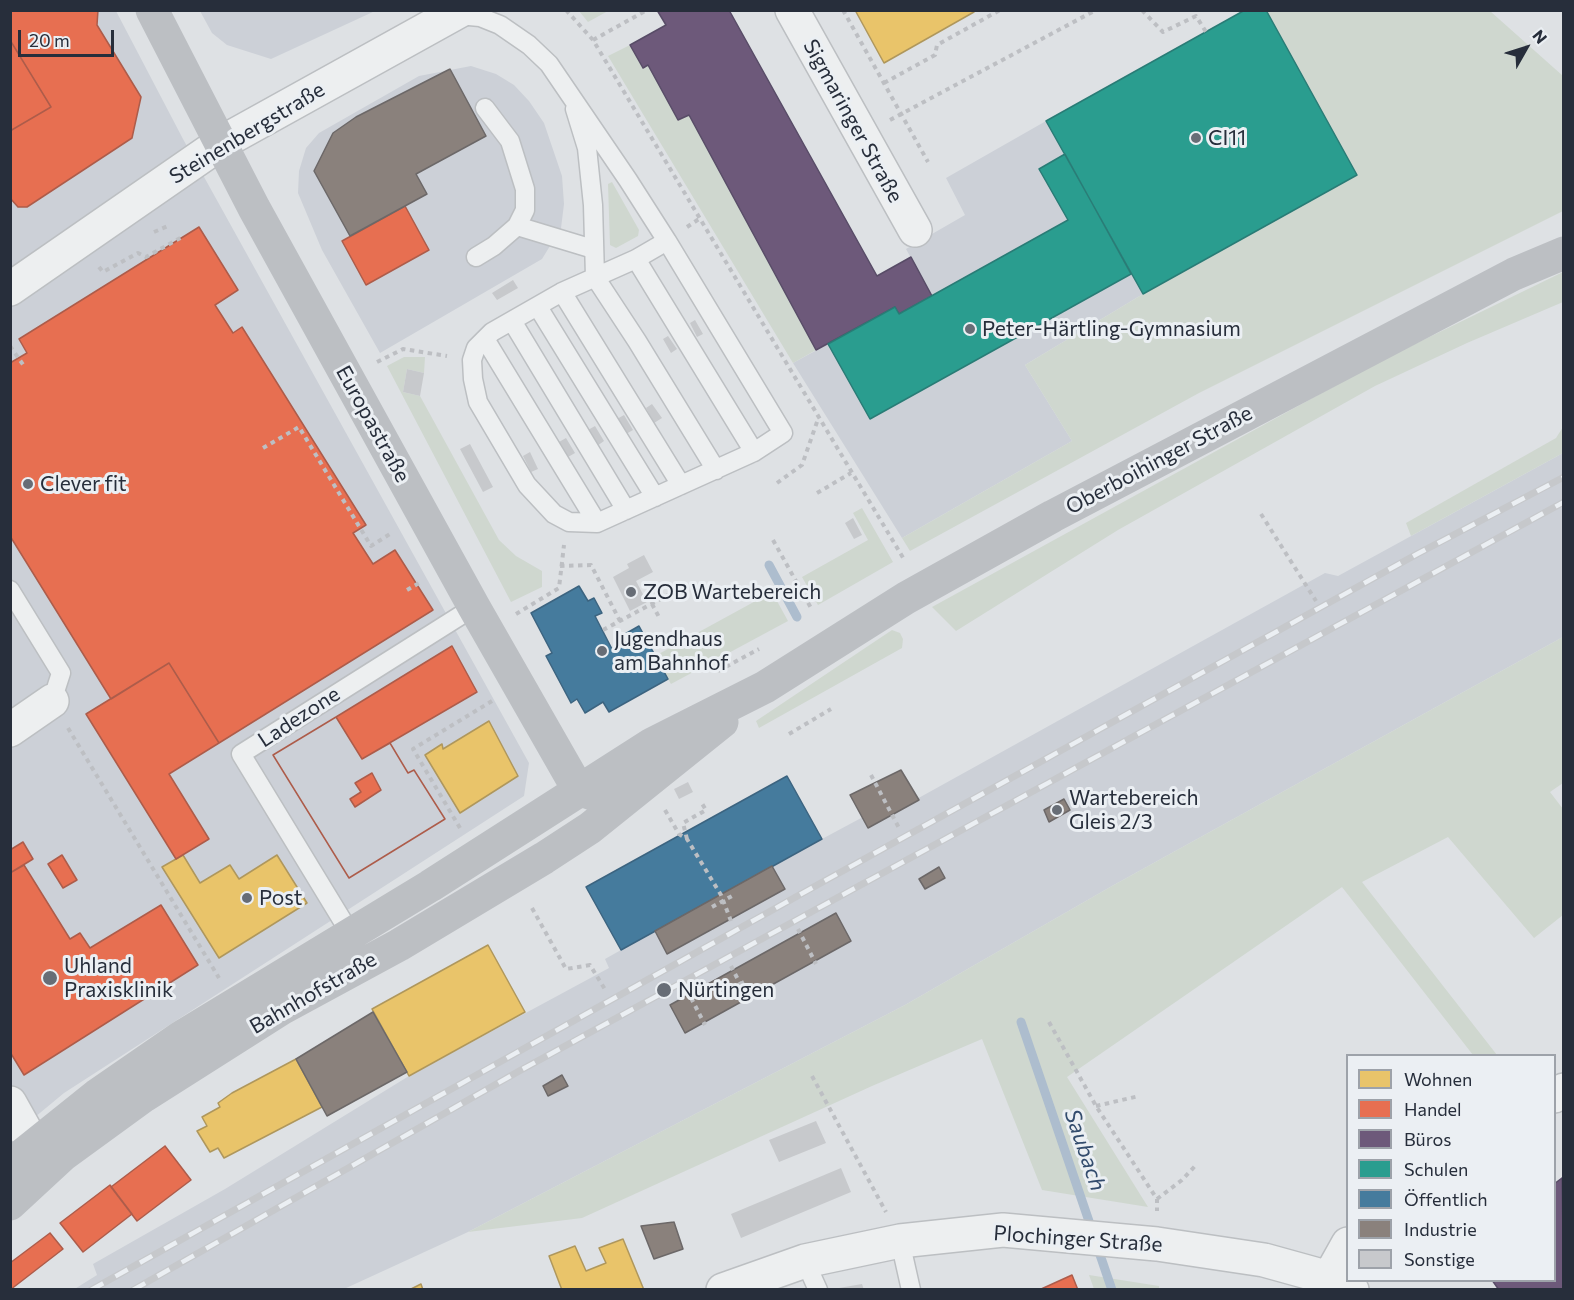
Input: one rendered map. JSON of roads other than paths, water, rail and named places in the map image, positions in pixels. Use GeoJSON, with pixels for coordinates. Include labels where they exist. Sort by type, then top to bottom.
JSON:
{"type":"FeatureCollection","features":[{"type":"Feature","properties":{"kind":"main road","name":"Europastraße"},"geometry":{"type":"LineString","coordinates":[[152,10],[221,144],[474,607],[578,789]]}},
{"type":"Feature","properties":{"kind":"main road","name":"Oberboihinger Straße"},"geometry":{"type":"LineString","coordinates":[[578,789],[652,744],[765,687],[906,598],[1053,516],[1514,274],[1563,253]]}},
{"type":"Feature","properties":{"kind":"main road","name":"Oberboihinger Straße"},"geometry":{"type":"LineString","coordinates":[[627,798],[765,687]]}},
{"type":"Feature","properties":{"kind":"main road","name":"Bahnhofstraße"},"geometry":{"type":"LineString","coordinates":[[22,1154],[97,1095],[234,1003],[477,855],[578,789]]}},
{"type":"Feature","properties":{"kind":"main road"},"geometry":{"type":"LineString","coordinates":[[544,858],[571,816],[578,789],[595,795],[627,798]]}},
{"type":"Feature","properties":{"kind":"main road","name":"Bahnhofstraße"},"geometry":{"type":"LineString","coordinates":[[10,1202],[63,1155],[144,1096],[280,1009],[399,945],[544,858],[590,828],[627,798]]}},
{"type":"Feature","properties":{"kind":"main road"},"geometry":{"type":"LineString","coordinates":[[10,1202],[23,1185],[34,1164],[22,1154]]}},
{"type":"Feature","properties":{"kind":"street","name":"Sigmaringer Straße"},"geometry":{"type":"LineString","coordinates":[[792,10],[860,136],[915,230]]}},
{"type":"Feature","properties":{"kind":"street","name":"Steinenbergstraße"},"geometry":{"type":"LineString","coordinates":[[10,289],[221,144],[460,13]]}},
{"type":"Feature","properties":{"kind":"street"},"geometry":{"type":"LineString","coordinates":[[10,730],[52,701]]}},
{"type":"Feature","properties":{"kind":"street"},"geometry":{"type":"LineString","coordinates":[[10,1103],[22,1154]]}},
{"type":"Feature","properties":{"kind":"street","name":"Plochinger Straße"},"geometry":{"type":"LineString","coordinates":[[723,1290],[811,1275],[900,1241],[1003,1230],[1156,1244],[1264,1260],[1340,1284],[1346,1250]]}},
{"type":"Feature","properties":{"kind":"lane"},"geometry":{"type":"LineString","coordinates":[[460,13],[480,17],[513,32],[549,64],[571,93],[667,241],[783,433],[754,452],[597,523],[569,522],[554,514],[527,485],[478,402],[472,379],[472,360],[476,348],[485,339],[512,321],[562,292],[636,259],[667,241]]}},
{"type":"Feature","properties":{"kind":"lane"},"geometry":{"type":"LineString","coordinates":[[571,93],[587,148],[593,205],[595,277],[716,470]]}},
{"type":"Feature","properties":{"kind":"lane"},"geometry":{"type":"LineString","coordinates":[[476,257],[494,246],[517,226],[525,210],[525,189],[510,141],[485,108]]}},
{"type":"Feature","properties":{"kind":"lane"},"geometry":{"type":"LineString","coordinates":[[517,226],[593,249]]}},
{"type":"Feature","properties":{"kind":"lane"},"geometry":{"type":"LineString","coordinates":[[636,259],[754,452]]}},
{"type":"Feature","properties":{"kind":"lane"},"geometry":{"type":"LineString","coordinates":[[562,292],[681,485]]}},
{"type":"Feature","properties":{"kind":"lane"},"geometry":{"type":"LineString","coordinates":[[538,307],[655,497]]}},
{"type":"Feature","properties":{"kind":"lane"},"geometry":{"type":"LineString","coordinates":[[512,321],[626,510]]}},
{"type":"Feature","properties":{"kind":"lane"},"geometry":{"type":"LineString","coordinates":[[485,339],[597,523]]}},
{"type":"Feature","properties":{"kind":"lane"},"geometry":{"type":"LineString","coordinates":[[10,590],[61,673],[52,701]]}},
{"type":"Feature","properties":{"kind":"lane","name":"Ladezone"},"geometry":{"type":"LineString","coordinates":[[350,933],[241,754],[474,607]]}},
{"type":"Feature","properties":{"kind":"lane"},"geometry":{"type":"LineString","coordinates":[[900,1241],[911,1290]]}},
{"type":"Feature","properties":{"kind":"waterway","name":"Saubach"},"geometry":{"type":"LineString","coordinates":[[769,565],[797,617]]}},
{"type":"Feature","properties":{"kind":"waterway","name":"Saubach"},"geometry":{"type":"LineString","coordinates":[[1021,1022],[1092,1230]]}},
{"type":"Feature","properties":{"kind":"waterway","name":"Saubach"},"geometry":{"type":"LineString","coordinates":[[1096,1243],[1112,1290]]}},
{"type":"Feature","properties":{"kind":"railway"},"geometry":{"type":"LineString","coordinates":[[91,1290],[819,884],[1419,553],[1564,477]]}},
{"type":"Feature","properties":{"kind":"railway"},"geometry":{"type":"LineString","coordinates":[[133,1290],[521,1070],[1564,502]]}},
{"type":"Feature","properties":{"kind":"place","name":"CI11"},"geometry":{"type":"Point","coordinates":[1196,138]}},
{"type":"Feature","properties":{"kind":"place","name":"Peter-Härtling-Gymnasium"},"geometry":{"type":"Point","coordinates":[970,329]}},
{"type":"Feature","properties":{"kind":"place","name":"Clever fit"},"geometry":{"type":"Point","coordinates":[28,484]}},
{"type":"Feature","properties":{"kind":"place","name":"ZOB Wartebereich"},"geometry":{"type":"Point","coordinates":[631,592]}},
{"type":"Feature","properties":{"kind":"place","name":"Jugendhaus am Bahnhof"},"geometry":{"type":"Point","coordinates":[602,651]}},
{"type":"Feature","properties":{"kind":"place","name":"Wartebereich Gleis 2/3"},"geometry":{"type":"Point","coordinates":[1057,810]}},
{"type":"Feature","properties":{"kind":"place","name":"Post"},"geometry":{"type":"Point","coordinates":[247,898]}},
{"type":"Feature","properties":{"kind":"place","name":"Uhland Praxisklinik"},"geometry":{"type":"Point","coordinates":[50,978]}},
{"type":"Feature","properties":{"kind":"place","name":"Nürtingen"},"geometry":{"type":"Point","coordinates":[664,990]}}]}
